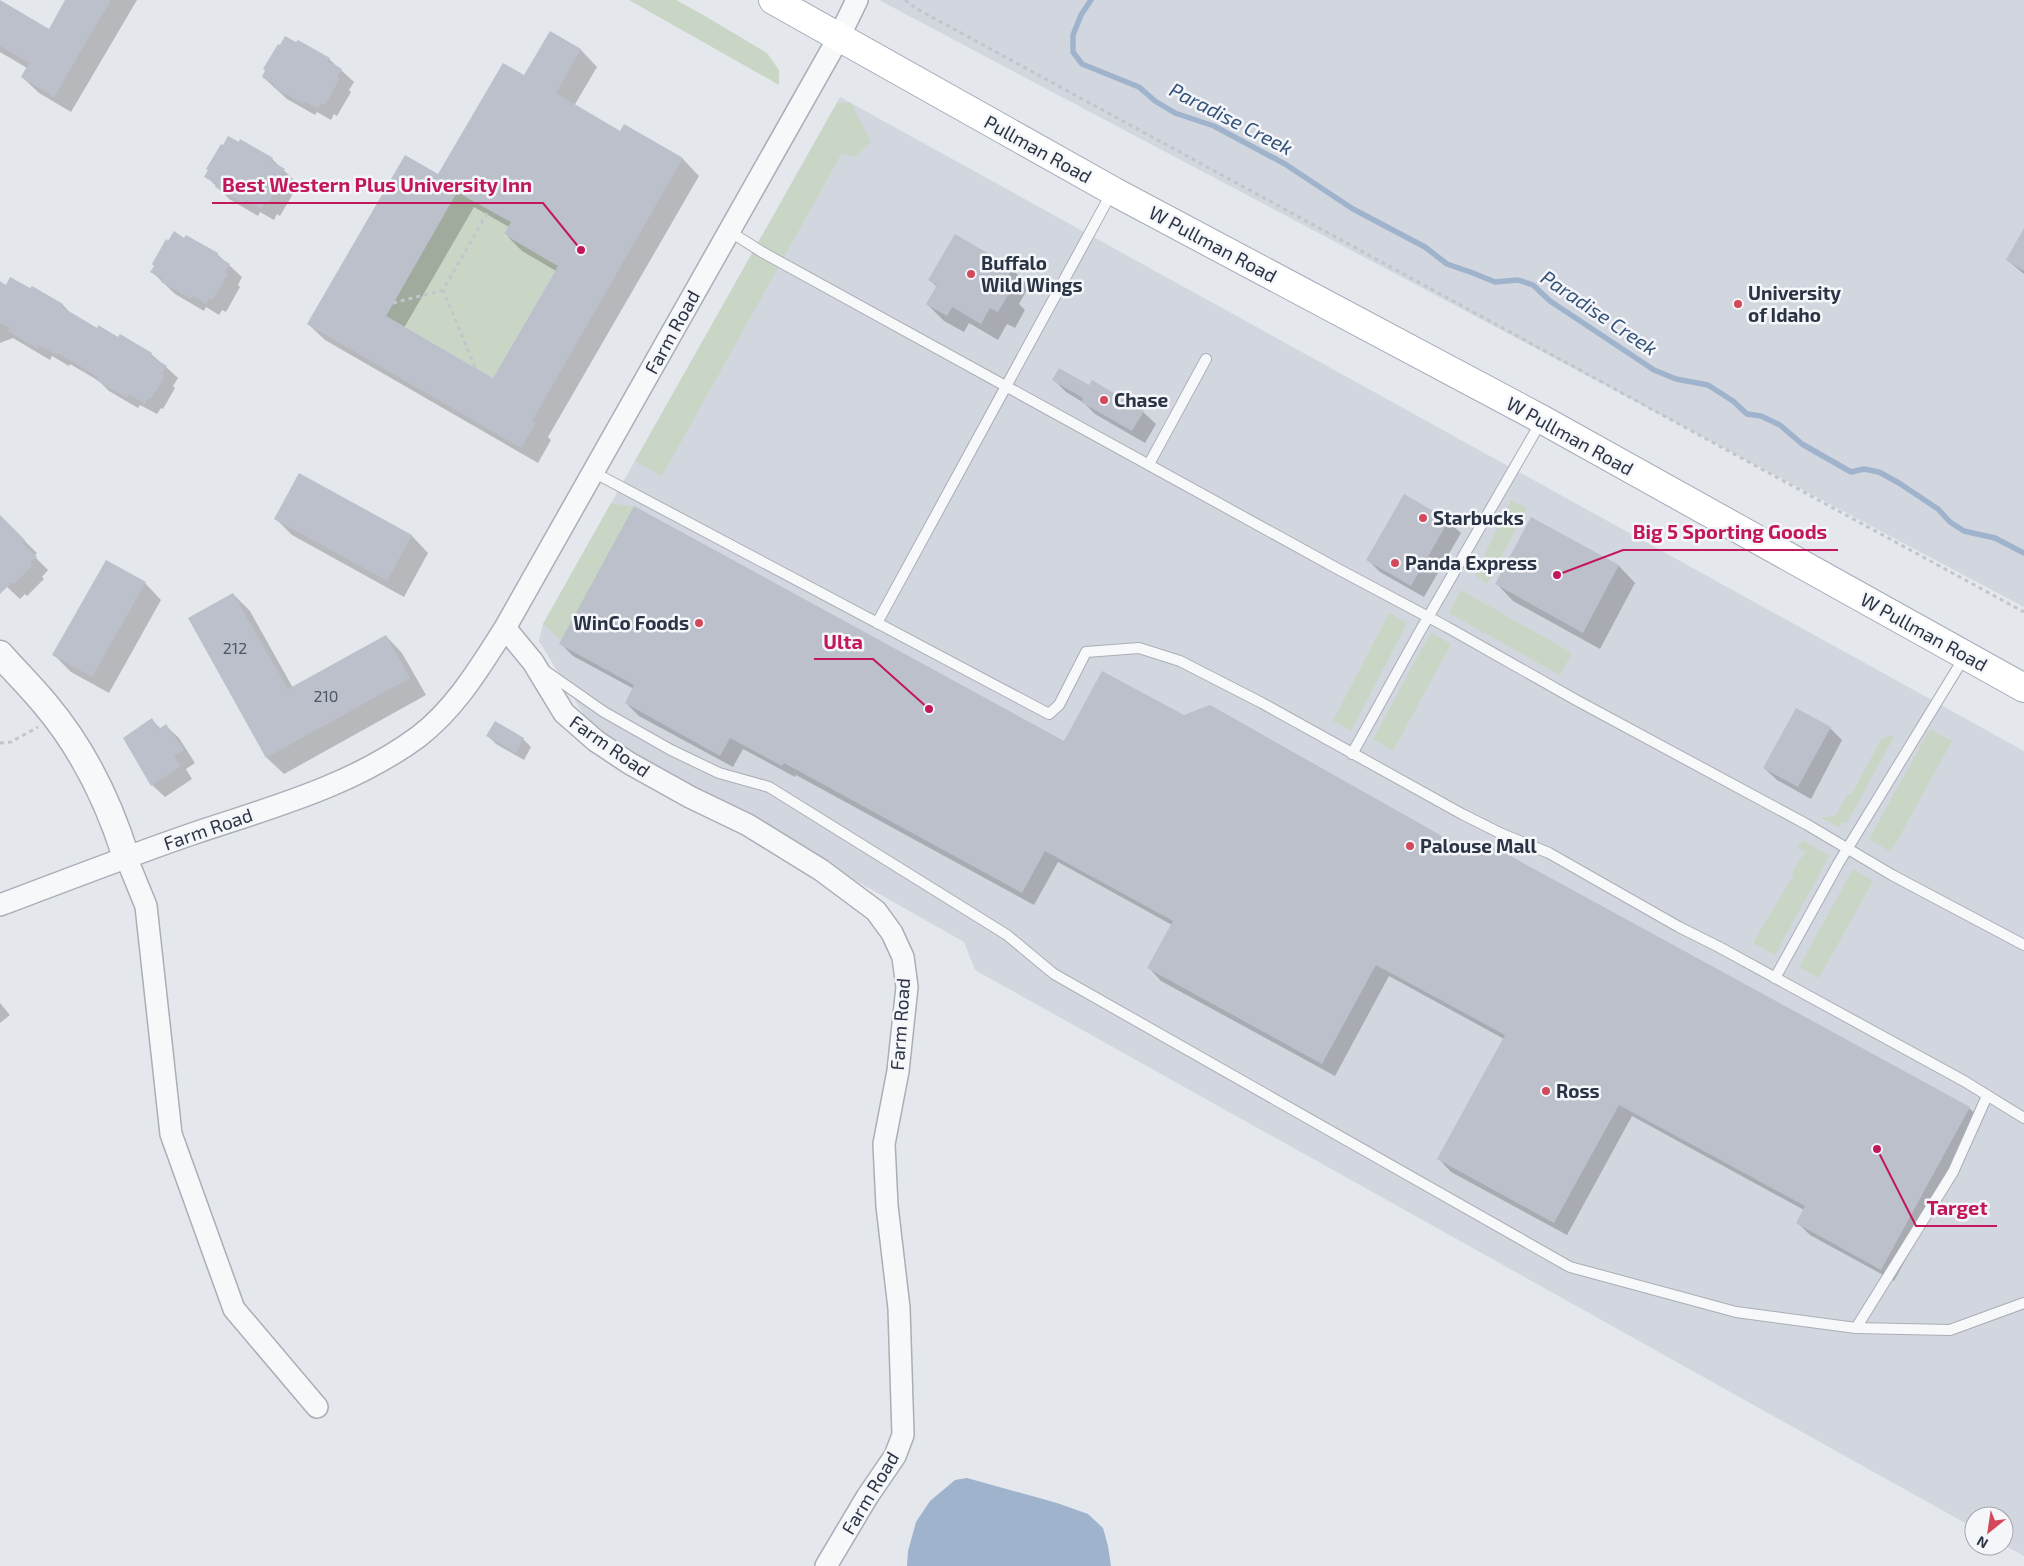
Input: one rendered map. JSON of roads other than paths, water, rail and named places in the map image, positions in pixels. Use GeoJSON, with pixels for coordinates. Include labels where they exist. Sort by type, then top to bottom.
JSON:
{"type":"FeatureCollection","features":[{"type":"Feature","properties":{"kind":"main road"},"geometry":{"type":"LineString","coordinates":[[773,0],[839,36]]}},
{"type":"Feature","properties":{"kind":"main road","name":"Pullman Road"},"geometry":{"type":"LineString","coordinates":[[839,36],[1112,191]]}},
{"type":"Feature","properties":{"kind":"main road","name":"W Pullman Road"},"geometry":{"type":"LineString","coordinates":[[1112,191],[1542,420],[2024,688]]}},
{"type":"Feature","properties":{"kind":"street","name":"Farm Road"},"geometry":{"type":"LineString","coordinates":[[0,905],[126,857],[319,791],[382,760],[418,736],[448,708],[472,679],[505,628],[839,36],[857,0]]}},
{"type":"Feature","properties":{"kind":"street","name":"Farm Road"},"geometry":{"type":"LineString","coordinates":[[505,628],[533,662],[564,713],[596,741],[629,763],[690,797],[748,825],[821,870],[876,911],[892,933],[903,957],[907,987],[898,1070],[884,1144],[887,1206],[899,1308],[903,1435],[895,1456],[867,1496],[826,1566]]}},
{"type":"Feature","properties":{"kind":"street"},"geometry":{"type":"LineString","coordinates":[[0,654],[47,706],[83,759],[114,818],[126,857],[146,906],[171,1134],[234,1309],[317,1407]]}},
{"type":"Feature","properties":{"kind":"lane"},"geometry":{"type":"LineString","coordinates":[[878,623],[1112,191]]}},
{"type":"Feature","properties":{"kind":"lane"},"geometry":{"type":"LineString","coordinates":[[729,231],[762,252],[1848,848],[1892,875],[2024,945]]}},
{"type":"Feature","properties":{"kind":"lane"},"geometry":{"type":"LineString","coordinates":[[1149,464],[1206,358]]}},
{"type":"Feature","properties":{"kind":"lane"},"geometry":{"type":"LineString","coordinates":[[1352,754],[1428,617],[1542,420]]}},
{"type":"Feature","properties":{"kind":"lane"},"geometry":{"type":"LineString","coordinates":[[594,472],[1050,714],[1059,705],[1086,652],[1139,648],[1180,661],[1502,834],[1549,853],[1679,927],[1964,1082],[2024,1118]]}},
{"type":"Feature","properties":{"kind":"lane"},"geometry":{"type":"LineString","coordinates":[[1775,978],[1848,848],[1966,655]]}},
{"type":"Feature","properties":{"kind":"lane"},"geometry":{"type":"LineString","coordinates":[[533,662],[604,712],[671,750],[719,773],[769,787],[1007,935],[1054,974],[1570,1267],[1736,1312],[1856,1328],[1950,1330],[2024,1303]]}},
{"type":"Feature","properties":{"kind":"lane"},"geometry":{"type":"LineString","coordinates":[[1856,1328],[1953,1172],[1987,1096]]}},
{"type":"Feature","properties":{"kind":"water"},"geometry":{"type":"Polygon","coordinates":[[[967,1478],[1057,1503],[1088,1514],[1103,1528],[1111,1566],[907,1566],[908,1551],[916,1522],[930,1501],[955,1480],[967,1478]]]}},
{"type":"Feature","properties":{"kind":"waterway","name":"Paradise Creek"},"geometry":{"type":"LineString","coordinates":[[1091,0],[1081,15],[1073,35],[1073,52],[1082,64],[1139,87],[1155,101],[1175,113],[1214,126],[1285,164],[1353,209],[1425,247],[1447,264],[1495,282],[1518,280],[1533,285],[1550,301],[1654,370],[1676,379],[1708,385],[1733,401],[1747,414],[1761,416],[1780,425],[1802,444],[1851,472],[1864,469],[1879,472],[1938,509],[1950,522],[1964,531],[1995,538],[2024,553]]}},
{"type":"Feature","properties":{"kind":"place","name":"Best Western Plus University Inn"},"geometry":{"type":"Point","coordinates":[581,250]}},
{"type":"Feature","properties":{"kind":"place","name":"Buffalo Wild Wings"},"geometry":{"type":"Point","coordinates":[971,274]}},
{"type":"Feature","properties":{"kind":"place","name":"University of Idaho"},"geometry":{"type":"Point","coordinates":[1738,304]}},
{"type":"Feature","properties":{"kind":"place","name":"Chase"},"geometry":{"type":"Point","coordinates":[1104,400]}},
{"type":"Feature","properties":{"kind":"place","name":"Starbucks"},"geometry":{"type":"Point","coordinates":[1423,518]}},
{"type":"Feature","properties":{"kind":"place","name":"Panda Express"},"geometry":{"type":"Point","coordinates":[1395,563]}},
{"type":"Feature","properties":{"kind":"place","name":"Big 5 Sporting Goods"},"geometry":{"type":"Point","coordinates":[1557,575]}},
{"type":"Feature","properties":{"kind":"place","name":"WinCo Foods"},"geometry":{"type":"Point","coordinates":[699,623]}},
{"type":"Feature","properties":{"kind":"place","name":"Ulta"},"geometry":{"type":"Point","coordinates":[929,709]}},
{"type":"Feature","properties":{"kind":"place","name":"Palouse Mall"},"geometry":{"type":"Point","coordinates":[1410,846]}},
{"type":"Feature","properties":{"kind":"place","name":"Ross"},"geometry":{"type":"Point","coordinates":[1546,1091]}},
{"type":"Feature","properties":{"kind":"place","name":"Target"},"geometry":{"type":"Point","coordinates":[1877,1149]}}]}
